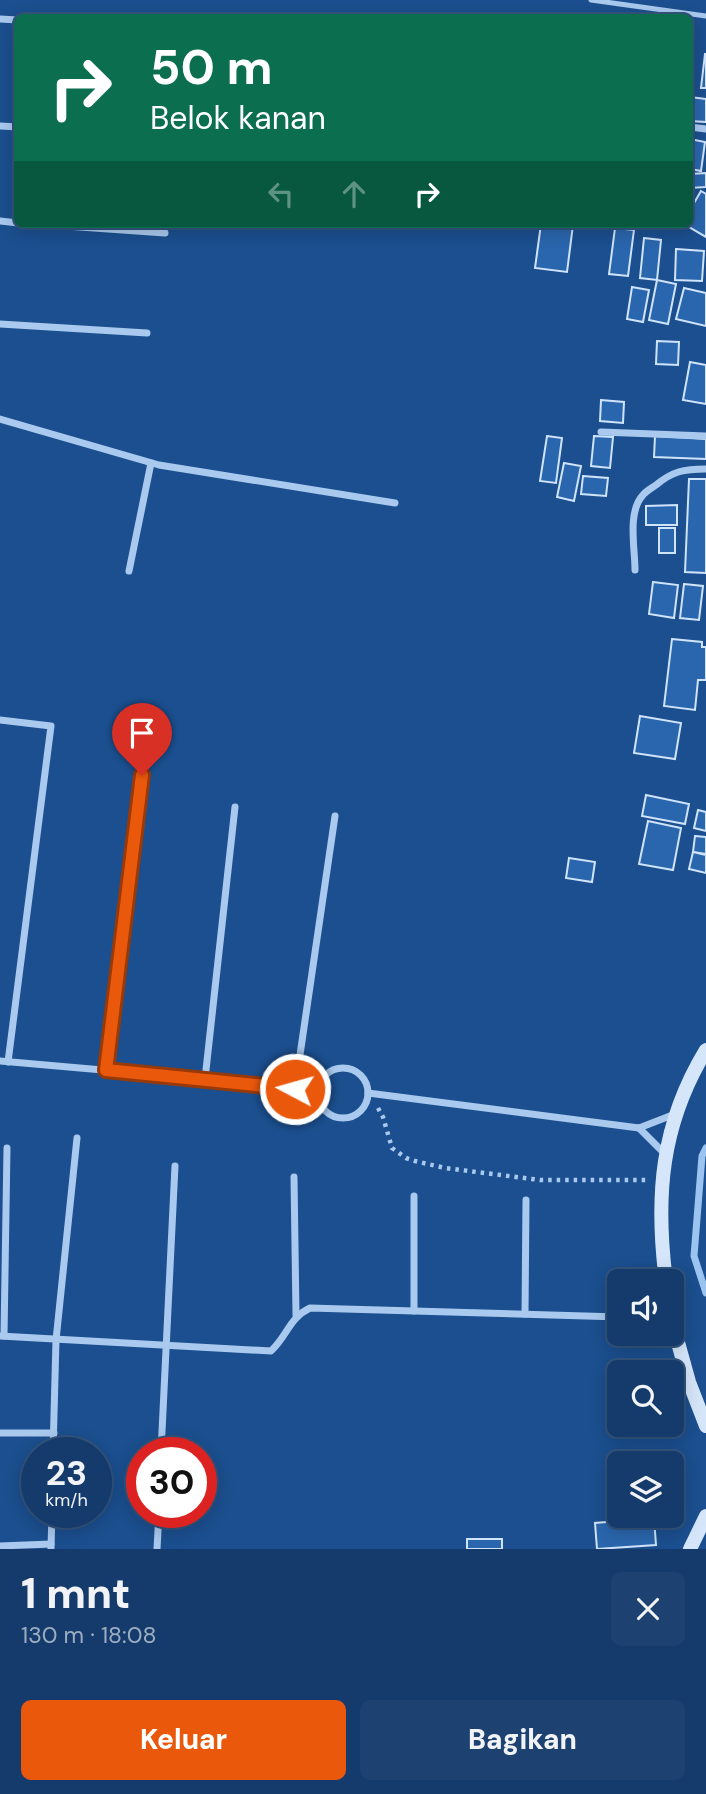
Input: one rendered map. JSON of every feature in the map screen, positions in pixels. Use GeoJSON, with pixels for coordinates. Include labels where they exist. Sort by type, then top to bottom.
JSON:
{"type":"FeatureCollection","features":[{"type":"Feature","properties":{"kind":"street"},"geometry":{"type":"LineString","coordinates":[[94,228],[165,233]]}},
{"type":"Feature","properties":{"kind":"street"},"geometry":{"type":"LineString","coordinates":[[0,324],[147,333]]}},
{"type":"Feature","properties":{"kind":"street"},"geometry":{"type":"LineString","coordinates":[[0,419],[150,463],[395,503]]}},
{"type":"Feature","properties":{"kind":"street"},"geometry":{"type":"LineString","coordinates":[[601,432],[706,436]]}},
{"type":"Feature","properties":{"kind":"street"},"geometry":{"type":"LineString","coordinates":[[129,571],[150,463]]}},
{"type":"Feature","properties":{"kind":"street"},"geometry":{"type":"LineString","coordinates":[[635,570],[634,524],[636,507],[642,495],[669,474],[687,469],[706,469]]}},
{"type":"Feature","properties":{"kind":"street"},"geometry":{"type":"LineString","coordinates":[[0,720],[51,726],[4,1062],[205,1079],[317,1092]]}},
{"type":"Feature","properties":{"kind":"street"},"geometry":{"type":"LineString","coordinates":[[106,1070],[142,775]]}},
{"type":"Feature","properties":{"kind":"street"},"geometry":{"type":"LineString","coordinates":[[205,1079],[235,807]]}},
{"type":"Feature","properties":{"kind":"street"},"geometry":{"type":"LineString","coordinates":[[295,1089],[335,816]]}},
{"type":"Feature","properties":{"kind":"street"},"geometry":{"type":"LineString","coordinates":[[665,1269],[660,1217],[664,1153],[675,1114],[706,1049]]}},
{"type":"Feature","properties":{"kind":"street"},"geometry":{"type":"LineString","coordinates":[[339,1067],[356,1071],[367,1084],[368,1095],[362,1110],[355,1115],[338,1118],[323,1109],[317,1092],[324,1076],[339,1067]]}},
{"type":"Feature","properties":{"kind":"street"},"geometry":{"type":"LineString","coordinates":[[368,1095],[639,1128],[675,1114]]}},
{"type":"Feature","properties":{"kind":"street"},"geometry":{"type":"LineString","coordinates":[[639,1128],[664,1153]]}},
{"type":"Feature","properties":{"kind":"street"},"geometry":{"type":"LineString","coordinates":[[54,1437],[56,1340],[77,1138]]}},
{"type":"Feature","properties":{"kind":"street"},"geometry":{"type":"LineString","coordinates":[[7,1148],[2,1336],[271,1351],[283,1339],[296,1315],[294,1177]]}},
{"type":"Feature","properties":{"kind":"street"},"geometry":{"type":"LineString","coordinates":[[162,1437],[175,1166]]}},
{"type":"Feature","properties":{"kind":"street"},"geometry":{"type":"LineString","coordinates":[[414,1196],[414,1311]]}},
{"type":"Feature","properties":{"kind":"street"},"geometry":{"type":"LineString","coordinates":[[525,1314],[526,1200]]}},
{"type":"Feature","properties":{"kind":"street"},"geometry":{"type":"LineString","coordinates":[[296,1315],[310,1308],[607,1317]]}},
{"type":"Feature","properties":{"kind":"street"},"geometry":{"type":"LineString","coordinates":[[679,1346],[706,1426]]}},
{"type":"Feature","properties":{"kind":"street"},"geometry":{"type":"LineString","coordinates":[[0,1433],[54,1433]]}},
{"type":"Feature","properties":{"kind":"street"},"geometry":{"type":"LineString","coordinates":[[690,1549],[706,1516]]}},
{"type":"Feature","properties":{"kind":"street"},"geometry":{"type":"LineString","coordinates":[[0,1546],[51,1546],[52,1528]]}},
{"type":"Feature","properties":{"kind":"street"},"geometry":{"type":"LineString","coordinates":[[157,1549],[158,1528]]}},
{"type":"Feature","properties":{"kind":"lane"},"geometry":{"type":"LineString","coordinates":[[591,0],[692,14]]}},
{"type":"Feature","properties":{"kind":"path"},"geometry":{"type":"LineString","coordinates":[[368,1095],[383,1117],[392,1148],[415,1161],[445,1168],[540,1180],[662,1179]]}},
{"type":"Feature","properties":{"kind":"building"},"geometry":{"type":"Polygon","coordinates":[[[705,54],[706,88],[701,88],[705,54]]]}},
{"type":"Feature","properties":{"kind":"building"},"geometry":{"type":"Polygon","coordinates":[[[693,97],[706,99],[706,122],[693,121],[693,97]]]}},
{"type":"Feature","properties":{"kind":"building"},"geometry":{"type":"Polygon","coordinates":[[[693,140],[705,142],[701,171],[693,170],[693,140]]]}},
{"type":"Feature","properties":{"kind":"building"},"geometry":{"type":"Polygon","coordinates":[[[706,173],[706,187],[693,188],[693,174],[706,173]]]}},
{"type":"Feature","properties":{"kind":"building"},"geometry":{"type":"Polygon","coordinates":[[[701,191],[706,194],[706,237],[691,228],[693,228],[693,205],[701,191]]]}},
{"type":"Feature","properties":{"kind":"building"},"geometry":{"type":"Polygon","coordinates":[[[540,228],[573,228],[567,272],[535,268],[540,228]]]}},
{"type":"Feature","properties":{"kind":"building"},"geometry":{"type":"Polygon","coordinates":[[[615,228],[634,230],[628,276],[609,274],[615,228]]]}},
{"type":"Feature","properties":{"kind":"building"},"geometry":{"type":"Polygon","coordinates":[[[644,238],[661,240],[657,280],[640,278],[644,238]]]}},
{"type":"Feature","properties":{"kind":"building"},"geometry":{"type":"Polygon","coordinates":[[[676,249],[704,251],[702,281],[675,280],[676,249]]]}},
{"type":"Feature","properties":{"kind":"building"},"geometry":{"type":"Polygon","coordinates":[[[657,280],[676,284],[668,324],[649,320],[657,280]]]}},
{"type":"Feature","properties":{"kind":"building"},"geometry":{"type":"Polygon","coordinates":[[[632,287],[649,290],[643,322],[627,319],[632,287]]]}},
{"type":"Feature","properties":{"kind":"building"},"geometry":{"type":"Polygon","coordinates":[[[684,288],[706,293],[706,326],[676,319],[684,288]]]}},
{"type":"Feature","properties":{"kind":"building"},"geometry":{"type":"Polygon","coordinates":[[[657,341],[679,342],[678,365],[656,364],[657,341]]]}},
{"type":"Feature","properties":{"kind":"building"},"geometry":{"type":"Polygon","coordinates":[[[690,362],[706,365],[706,404],[683,400],[690,362]]]}},
{"type":"Feature","properties":{"kind":"building"},"geometry":{"type":"Polygon","coordinates":[[[601,400],[624,402],[623,423],[600,421],[601,400]]]}},
{"type":"Feature","properties":{"kind":"building"},"geometry":{"type":"Polygon","coordinates":[[[547,436],[562,438],[556,483],[540,481],[547,436]]]}},
{"type":"Feature","properties":{"kind":"building"},"geometry":{"type":"Polygon","coordinates":[[[594,436],[613,437],[610,468],[591,466],[594,436]]]}},
{"type":"Feature","properties":{"kind":"building"},"geometry":{"type":"Polygon","coordinates":[[[655,436],[706,439],[706,459],[654,457],[655,436]]]}},
{"type":"Feature","properties":{"kind":"building"},"geometry":{"type":"Polygon","coordinates":[[[564,463],[581,466],[574,501],[557,497],[564,463]]]}},
{"type":"Feature","properties":{"kind":"building"},"geometry":{"type":"Polygon","coordinates":[[[583,476],[608,478],[606,496],[581,494],[583,476]]]}},
{"type":"Feature","properties":{"kind":"building"},"geometry":{"type":"Polygon","coordinates":[[[689,479],[706,479],[706,573],[685,572],[689,479]]]}},
{"type":"Feature","properties":{"kind":"building"},"geometry":{"type":"Polygon","coordinates":[[[677,505],[677,525],[646,525],[646,506],[677,505]]]}},
{"type":"Feature","properties":{"kind":"building"},"geometry":{"type":"Polygon","coordinates":[[[659,528],[675,528],[675,553],[659,553],[659,528]]]}},
{"type":"Feature","properties":{"kind":"building"},"geometry":{"type":"Polygon","coordinates":[[[653,582],[678,585],[674,618],[649,614],[653,582]]]}},
{"type":"Feature","properties":{"kind":"building"},"geometry":{"type":"Polygon","coordinates":[[[684,584],[703,586],[699,620],[680,618],[684,584]]]}},
{"type":"Feature","properties":{"kind":"building"},"geometry":{"type":"Polygon","coordinates":[[[672,639],[702,642],[702,647],[706,647],[706,680],[698,680],[695,710],[664,706],[672,639]]]}},
{"type":"Feature","properties":{"kind":"building"},"geometry":{"type":"Polygon","coordinates":[[[640,716],[681,723],[675,759],[634,753],[640,716]]]}},
{"type":"Feature","properties":{"kind":"building"},"geometry":{"type":"Polygon","coordinates":[[[646,795],[689,804],[685,824],[642,816],[646,795]]]}},
{"type":"Feature","properties":{"kind":"building"},"geometry":{"type":"Polygon","coordinates":[[[698,810],[706,812],[706,831],[694,828],[698,810]]]}},
{"type":"Feature","properties":{"kind":"building"},"geometry":{"type":"Polygon","coordinates":[[[648,821],[681,828],[673,870],[639,864],[648,821]]]}},
{"type":"Feature","properties":{"kind":"building"},"geometry":{"type":"Polygon","coordinates":[[[695,836],[706,837],[706,854],[693,852],[695,836]]]}},
{"type":"Feature","properties":{"kind":"building"},"geometry":{"type":"Polygon","coordinates":[[[693,852],[706,855],[706,873],[689,869],[693,852]]]}},
{"type":"Feature","properties":{"kind":"building"},"geometry":{"type":"Polygon","coordinates":[[[569,858],[595,862],[592,882],[566,878],[569,858]]]}},
{"type":"Feature","properties":{"kind":"building"},"geometry":{"type":"Polygon","coordinates":[[[607,1522],[607,1528],[655,1528],[656,1545],[597,1549],[595,1523],[607,1522]]]}},
{"type":"Feature","properties":{"kind":"building"},"geometry":{"type":"Polygon","coordinates":[[[467,1539],[502,1539],[502,1549],[467,1549],[467,1539]]]}},
{"type":"Feature","properties":{"kind":"waterway"},"geometry":{"type":"LineString","coordinates":[[706,1148],[702,1156],[694,1256],[706,1293]]}},
{"type":"Feature","properties":{"kind":"route"},"geometry":{"type":"LineString","coordinates":[[142,775],[106,1070],[295,1089]]}}]}
